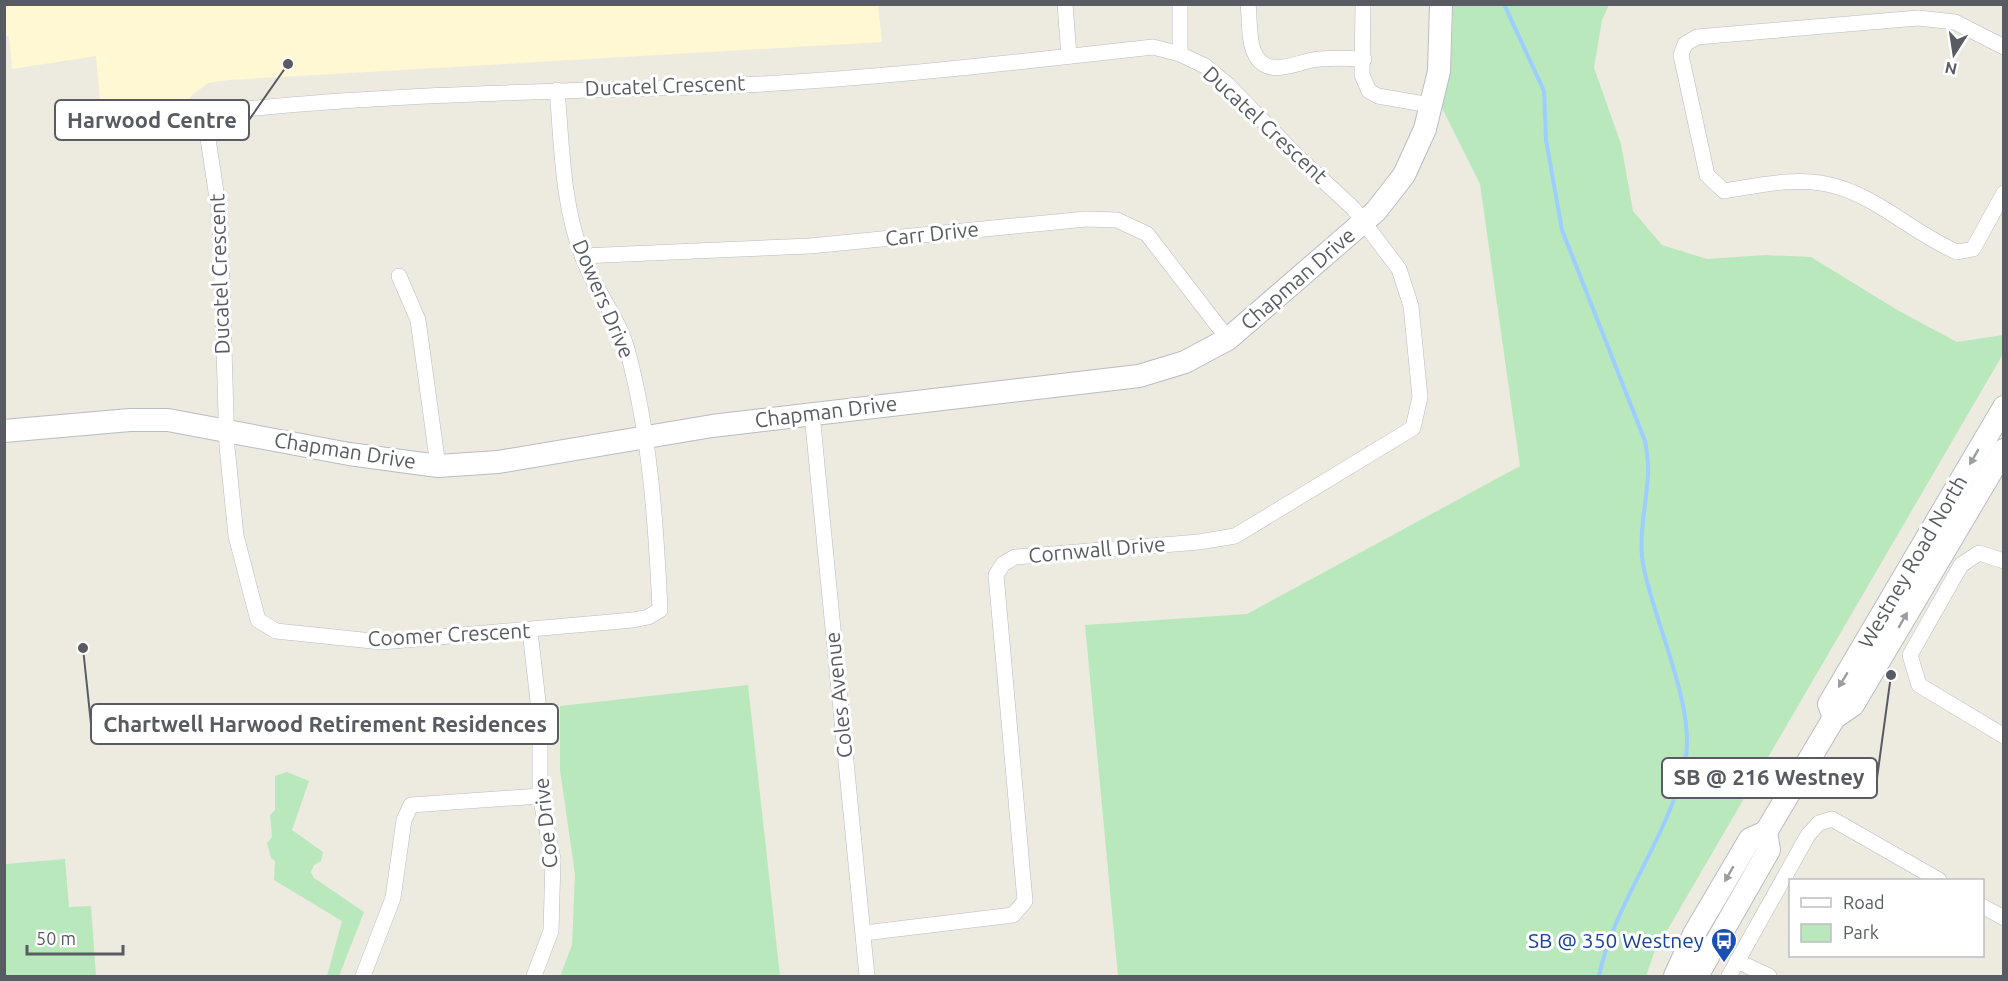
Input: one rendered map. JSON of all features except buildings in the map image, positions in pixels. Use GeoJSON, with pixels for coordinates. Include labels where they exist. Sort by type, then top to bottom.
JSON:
{"type":"FeatureCollection","features":[{"type":"Feature","properties":{"kind":"street"},"geometry":{"type":"LineString","coordinates":[[1065,4],[1069,56]]}},
{"type":"Feature","properties":{"kind":"street"},"geometry":{"type":"LineString","coordinates":[[1180,4],[1182,21],[1180,54]]}},
{"type":"Feature","properties":{"kind":"street"},"geometry":{"type":"LineString","coordinates":[[1248,4],[1252,47],[1256,57],[1267,66],[1290,67],[1313,60],[1364,59]]}},
{"type":"Feature","properties":{"kind":"street"},"geometry":{"type":"LineString","coordinates":[[1364,4],[1362,75],[1369,92],[1378,96],[1431,105]]}},
{"type":"Feature","properties":{"kind":"street","name":"Chapman Drive"},"geometry":{"type":"LineString","coordinates":[[4,431],[130,420],[168,420],[349,454],[438,466],[498,462],[645,436],[812,414],[1139,376],[1185,362],[1228,339],[1363,222],[1404,175],[1425,129],[1439,71],[1441,4]]}},
{"type":"Feature","properties":{"kind":"street"},"geometry":{"type":"LineString","coordinates":[[2004,47],[1955,22],[1918,18],[1697,37],[1685,44],[1681,55],[1707,175],[1724,191],[1792,182],[1825,183],[1856,193],[1941,246],[1957,252],[1972,249],[2004,193]]}},
{"type":"Feature","properties":{"kind":"street","name":"Ducatel Crescent"},"geometry":{"type":"LineString","coordinates":[[226,430],[220,218],[207,132],[216,117],[238,110],[403,96],[722,86],[875,75],[1153,47],[1180,54],[1205,66],[1228,85],[1301,160],[1353,208],[1363,222]]}},
{"type":"Feature","properties":{"kind":"street","name":"Dowers Drive"},"geometry":{"type":"LineString","coordinates":[[557,90],[566,193],[582,256],[626,346],[645,436]]}},
{"type":"Feature","properties":{"kind":"street","name":"Carr Drive"},"geometry":{"type":"LineString","coordinates":[[582,256],[810,246],[1086,219],[1117,220],[1147,234],[1228,339]]}},
{"type":"Feature","properties":{"kind":"street","name":"Cornwall Drive"},"geometry":{"type":"LineString","coordinates":[[864,933],[1013,915],[1025,901],[996,575],[1003,564],[1015,557],[1199,542],[1235,536],[1413,428],[1420,397],[1411,306],[1399,269],[1363,222]]}},
{"type":"Feature","properties":{"kind":"street"},"geometry":{"type":"LineString","coordinates":[[399,276],[418,320],[438,466]]}},
{"type":"Feature","properties":{"kind":"street","name":"Westney Road North"},"geometry":{"type":"LineString","coordinates":[[1834,718],[1829,704],[2004,407]]}},
{"type":"Feature","properties":{"kind":"street","name":"Coles Avenue"},"geometry":{"type":"LineString","coordinates":[[812,414],[867,976]]}},
{"type":"Feature","properties":{"kind":"street","name":"Coomer Crescent"},"geometry":{"type":"LineString","coordinates":[[226,430],[236,536],[258,620],[276,632],[382,642],[530,631],[633,620],[648,617],[660,610],[645,436]]}},
{"type":"Feature","properties":{"kind":"street","name":"Westney Road North"},"geometry":{"type":"LineString","coordinates":[[1675,976],[1694,934],[1750,840],[1766,832],[1834,718],[1853,705],[2004,450]]}},
{"type":"Feature","properties":{"kind":"street"},"geometry":{"type":"LineString","coordinates":[[2004,561],[1979,553],[1961,565],[1910,655],[1919,685],[2004,736]]}},
{"type":"Feature","properties":{"kind":"street","name":"Coe Drive"},"geometry":{"type":"LineString","coordinates":[[530,631],[540,719],[540,796],[553,859],[551,931],[534,976]]}},
{"type":"Feature","properties":{"kind":"street"},"geometry":{"type":"LineString","coordinates":[[363,976],[393,898],[404,820],[411,805],[540,796]]}},
{"type":"Feature","properties":{"kind":"street"},"geometry":{"type":"LineString","coordinates":[[1729,976],[1808,835],[1819,823],[1832,819],[1937,879]]}},
{"type":"Feature","properties":{"kind":"street","name":"Westney Road North"},"geometry":{"type":"LineString","coordinates":[[1697,976],[1768,850],[1766,832]]}},
{"type":"Feature","properties":{"kind":"street"},"geometry":{"type":"LineString","coordinates":[[1984,907],[2004,918]]}},
{"type":"Feature","properties":{"kind":"street"},"geometry":{"type":"LineString","coordinates":[[1737,961],[1769,976]]}},
{"type":"Feature","properties":{"kind":"shaded area"},"geometry":{"type":"Polygon","coordinates":[[[5,4],[878,4],[882,42],[229,80],[208,83],[191,96],[184,108],[183,121],[102,125],[96,56],[12,69],[9,36],[5,36],[5,4]]]}},
{"type":"Feature","properties":{"kind":"green space"},"geometry":{"type":"Polygon","coordinates":[[[1453,5],[1609,5],[1602,20],[1594,68],[1621,144],[1633,211],[1662,245],[1707,259],[1765,255],[1811,257],[1899,311],[1957,342],[2003,335],[2003,354],[1654,953],[1646,976],[1118,976],[1085,625],[1247,614],[1520,466],[1480,184],[1442,108],[1451,70],[1453,5]]]}},
{"type":"Feature","properties":{"kind":"green space"},"geometry":{"type":"Polygon","coordinates":[[[748,685],[780,976],[560,976],[572,945],[575,874],[560,770],[560,706],[748,685]]]}},
{"type":"Feature","properties":{"kind":"green space"},"geometry":{"type":"Polygon","coordinates":[[[287,772],[309,781],[292,830],[323,852],[321,861],[314,865],[311,872],[314,878],[364,912],[339,976],[327,976],[342,921],[274,880],[275,861],[271,858],[267,843],[272,837],[270,815],[275,810],[275,776],[287,772]]]}},
{"type":"Feature","properties":{"kind":"green space"},"geometry":{"type":"Polygon","coordinates":[[[65,859],[69,907],[91,906],[96,976],[5,976],[5,864],[65,859]]]}},
{"type":"Feature","properties":{"kind":"waterway"},"geometry":{"type":"LineString","coordinates":[[1504,4],[1544,91],[1546,140],[1562,230],[1645,441],[1648,469],[1642,530],[1643,564],[1680,690],[1685,716],[1687,740],[1685,762],[1677,791],[1617,922],[1599,976]]}},
{"type":"Feature","properties":{"kind":"place","name":"Harwood Centre"},"geometry":{"type":"Point","coordinates":[288,64]}},
{"type":"Feature","properties":{"kind":"place","name":"Chartwell Harwood Retirement Residences"},"geometry":{"type":"Point","coordinates":[83,648]}},
{"type":"Feature","properties":{"kind":"place","name":"SB @ 216 Westney"},"geometry":{"type":"Point","coordinates":[1891,675]}},
{"type":"Feature","properties":{"kind":"place","name":"SB @ 350 Westney"},"geometry":{"type":"Point","coordinates":[1724,964]}}]}
